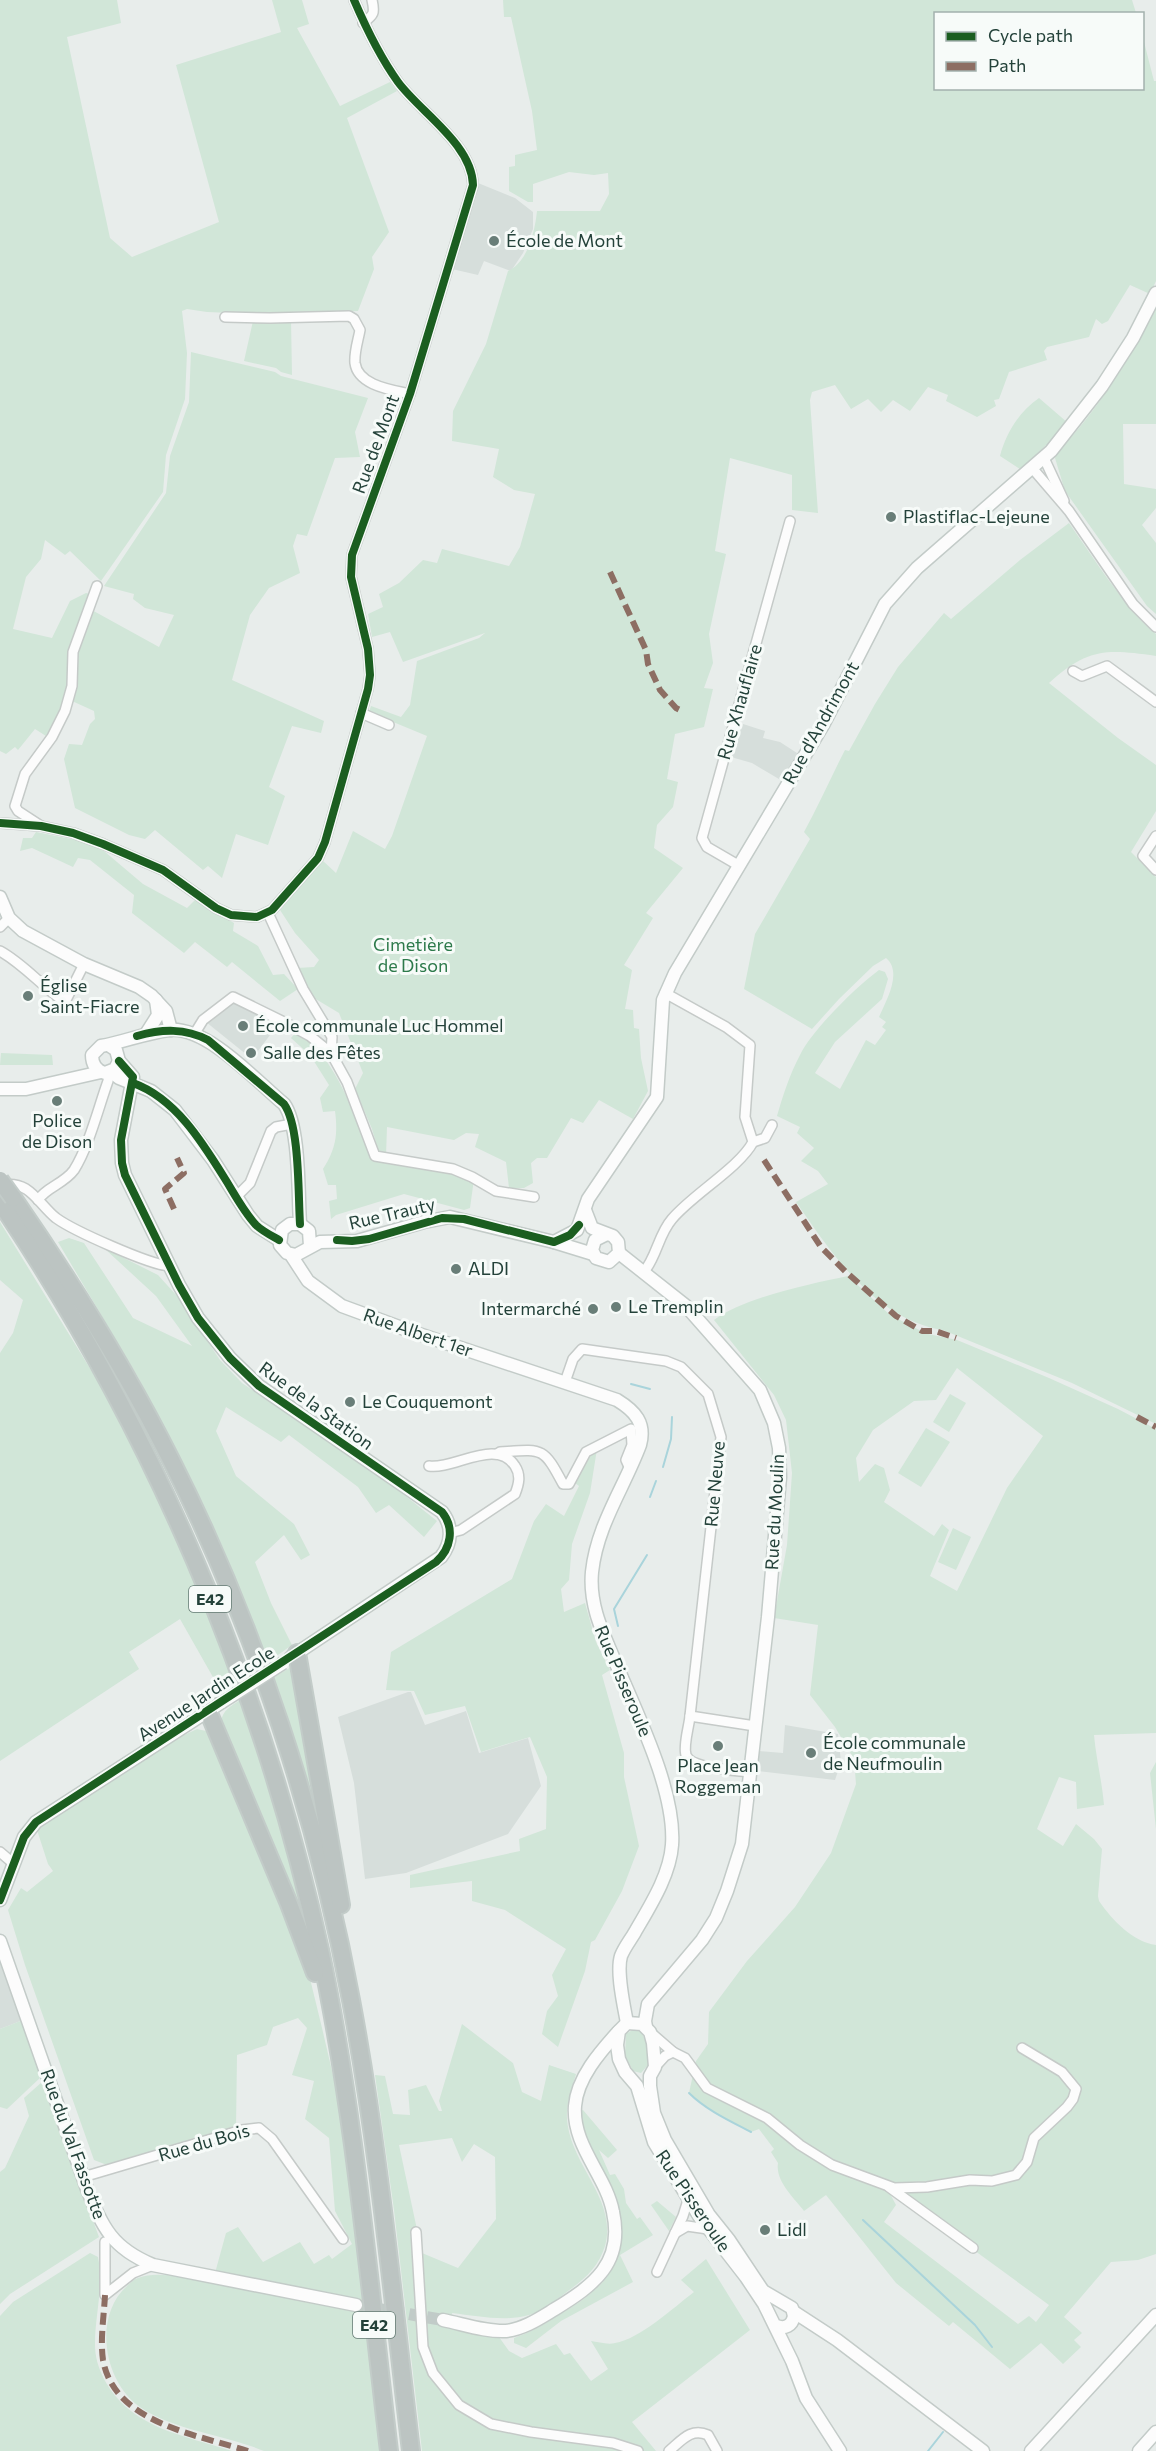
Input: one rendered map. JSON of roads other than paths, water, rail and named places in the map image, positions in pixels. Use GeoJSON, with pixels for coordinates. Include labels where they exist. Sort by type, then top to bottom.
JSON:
{"type":"FeatureCollection","features":[{"type":"Feature","properties":{"kind":"highway","name":"E42"},"geometry":{"type":"LineString","coordinates":[[0,1180],[5,1202],[108,1381],[164,1494],[221,1623],[263,1741],[286,1817],[316,1934],[334,2027],[358,2188],[389,2451]]}},
{"type":"Feature","properties":{"kind":"highway","name":"E42"},"geometry":{"type":"LineString","coordinates":[[5,1202],[74,1289],[125,1374],[172,1462],[208,1538],[240,1616],[283,1734],[328,1892],[351,1998],[375,2148],[411,2451]]}},
{"type":"Feature","properties":{"kind":"highway"},"geometry":{"type":"LineString","coordinates":[[290,1658],[341,1902],[351,1998]]}},
{"type":"Feature","properties":{"kind":"highway"},"geometry":{"type":"LineString","coordinates":[[215,1706],[334,2027]]}},
{"type":"Feature","properties":{"kind":"main road","name":"Rue d'Andrimont"},"geometry":{"type":"LineString","coordinates":[[556,1242],[577,1230],[594,1190],[657,1097],[660,1018],[665,993],[738,865],[823,725],[885,604],[917,568],[1033,469],[1080,417],[1133,338],[1156,293]]}},
{"type":"Feature","properties":{"kind":"main road"},"geometry":{"type":"LineString","coordinates":[[0,897],[5,923],[84,964],[139,987],[166,1011],[171,1030]]}},
{"type":"Feature","properties":{"kind":"main road"},"geometry":{"type":"LineString","coordinates":[[146,1034],[158,1015],[155,999]]}},
{"type":"Feature","properties":{"kind":"main road"},"geometry":{"type":"LineString","coordinates":[[3,1086],[26,1089],[62,1079],[76,1073],[92,1060],[97,1048],[146,1034],[171,1030],[195,1034],[208,1040],[284,1104],[289,1112],[293,1127],[305,1228],[310,1246]]}},
{"type":"Feature","properties":{"kind":"main road"},"geometry":{"type":"LineString","coordinates":[[110,1046],[118,1053],[119,1061],[132,1074],[133,1083]]}},
{"type":"Feature","properties":{"kind":"main road"},"geometry":{"type":"LineString","coordinates":[[92,1060],[96,1069],[151,1091],[175,1110],[213,1160],[257,1226],[279,1240],[283,1249],[291,1255]]}},
{"type":"Feature","properties":{"kind":"main road"},"geometry":{"type":"LineString","coordinates":[[62,1079],[110,1073],[119,1061]]}},
{"type":"Feature","properties":{"kind":"main road","name":"Rue de la Station"},"geometry":{"type":"LineString","coordinates":[[110,1073],[125,1110]]}},
{"type":"Feature","properties":{"kind":"main road","name":"Rue de la Station"},"geometry":{"type":"LineString","coordinates":[[133,1083],[125,1110],[121,1151],[125,1175],[198,1318],[242,1370],[267,1391],[441,1512],[448,1520],[450,1533]]}},
{"type":"Feature","properties":{"kind":"main road"},"geometry":{"type":"LineString","coordinates":[[585,1210],[592,1228],[600,1238]]}},
{"type":"Feature","properties":{"kind":"main road","name":"Rue Trauty"},"geometry":{"type":"LineString","coordinates":[[291,1255],[304,1252],[310,1246],[337,1240],[357,1241],[450,1217],[556,1242],[593,1254]]}},
{"type":"Feature","properties":{"kind":"main road"},"geometry":{"type":"LineString","coordinates":[[279,1240],[285,1226],[290,1224],[305,1228]]}},
{"type":"Feature","properties":{"kind":"main road","name":"Rue Trauty"},"geometry":{"type":"LineString","coordinates":[[305,1228],[337,1240]]}},
{"type":"Feature","properties":{"kind":"main road"},"geometry":{"type":"LineString","coordinates":[[613,1236],[618,1242],[619,1253],[609,1262],[600,1261],[593,1254],[600,1238],[613,1236]]}},
{"type":"Feature","properties":{"kind":"main road","name":"Rue Trauty"},"geometry":{"type":"LineString","coordinates":[[556,1242],[600,1238]]}},
{"type":"Feature","properties":{"kind":"main road","name":"Rue du Moulin"},"geometry":{"type":"LineString","coordinates":[[619,1253],[646,1269],[686,1306],[740,1364],[760,1390],[774,1423],[779,1448],[780,1478],[755,1726]]}},
{"type":"Feature","properties":{"kind":"main road","name":"Rue Albert 1er"},"geometry":{"type":"LineString","coordinates":[[291,1255],[308,1281],[342,1306],[565,1382]]}},
{"type":"Feature","properties":{"kind":"main road","name":"Rue Pisseroule"},"geometry":{"type":"LineString","coordinates":[[565,1382],[617,1400],[632,1409],[641,1423],[643,1436],[630,1469],[608,1512],[592,1571],[596,1618],[652,1750],[672,1818],[672,1846],[663,1879],[622,1955],[620,1965],[623,2027],[617,2045],[621,2065],[634,2079],[654,2142],[688,2200],[746,2277],[769,2315]]}},
{"type":"Feature","properties":{"kind":"main road","name":"Avenue Jardin Ecole"},"geometry":{"type":"LineString","coordinates":[[0,1900],[24,1837],[36,1822],[436,1562],[445,1552],[450,1533]]}},
{"type":"Feature","properties":{"kind":"main road"},"geometry":{"type":"LineString","coordinates":[[648,2030],[645,2020],[648,2004],[702,1940],[716,1918],[727,1891],[742,1844],[755,1726]]}},
{"type":"Feature","properties":{"kind":"main road","name":"Rue du Val Fassotte"},"geometry":{"type":"LineString","coordinates":[[0,1941],[83,2177],[102,2226],[111,2238],[132,2255],[153,2265],[356,2305]]}},
{"type":"Feature","properties":{"kind":"main road"},"geometry":{"type":"LineString","coordinates":[[443,2320],[497,2331],[520,2328],[590,2286],[610,2259],[615,2236],[613,2210],[585,2150],[575,2121],[576,2098],[580,2084],[591,2067],[623,2027],[637,2022],[648,2030]]}},
{"type":"Feature","properties":{"kind":"main road","name":"Rue Pisseroule"},"geometry":{"type":"LineString","coordinates":[[648,2030],[655,2051],[650,2091],[657,2121],[676,2160],[709,2216],[729,2240],[764,2291],[783,2303]]}},
{"type":"Feature","properties":{"kind":"main road"},"geometry":{"type":"LineString","coordinates":[[591,2067],[609,2059],[621,2065]]}},
{"type":"Feature","properties":{"kind":"main road"},"geometry":{"type":"LineString","coordinates":[[634,2079],[642,2080],[652,2071]]}},
{"type":"Feature","properties":{"kind":"main road"},"geometry":{"type":"LineString","coordinates":[[790,2325],[784,2328],[771,2322],[769,2315],[772,2306],[783,2303],[789,2305],[794,2312],[837,2340],[983,2451]]}},
{"type":"Feature","properties":{"kind":"main road"},"geometry":{"type":"LineString","coordinates":[[794,2312],[790,2325],[790,2340],[804,2373],[813,2407]]}},
{"type":"Feature","properties":{"kind":"main road"},"geometry":{"type":"LineString","coordinates":[[1031,2451],[1156,2315]]}},
{"type":"Feature","properties":{"kind":"main road"},"geometry":{"type":"LineString","coordinates":[[776,2326],[801,2387],[840,2451]]}},
{"type":"Feature","properties":{"kind":"main road"},"geometry":{"type":"LineString","coordinates":[[1139,2451],[1156,2432]]}},
{"type":"Feature","properties":{"kind":"street","name":"Rue de Mont"},"geometry":{"type":"LineString","coordinates":[[268,913],[318,858],[326,842],[362,713],[370,675],[368,649],[351,577],[352,555],[410,394],[443,291],[473,185],[473,176],[464,156],[398,82],[363,23],[354,0]]}},
{"type":"Feature","properties":{"kind":"street"},"geometry":{"type":"LineString","coordinates":[[363,23],[375,12],[372,0]]}},
{"type":"Feature","properties":{"kind":"street","name":"Rue de Mont"},"geometry":{"type":"LineString","coordinates":[[225,316],[270,318],[349,316],[354,319],[360,330],[355,354],[358,372],[381,387],[410,394]]}},
{"type":"Feature","properties":{"kind":"street"},"geometry":{"type":"LineString","coordinates":[[1044,458],[1069,511]]}},
{"type":"Feature","properties":{"kind":"street"},"geometry":{"type":"LineString","coordinates":[[1033,469],[1069,511],[1133,604],[1156,627]]}},
{"type":"Feature","properties":{"kind":"street","name":"Rue Xhauflaire"},"geometry":{"type":"LineString","coordinates":[[738,865],[707,847],[702,838],[790,521]]}},
{"type":"Feature","properties":{"kind":"street"},"geometry":{"type":"LineString","coordinates":[[41,826],[18,811],[15,806],[25,774],[52,737],[65,711],[72,687],[73,652],[98,586]]}},
{"type":"Feature","properties":{"kind":"street"},"geometry":{"type":"LineString","coordinates":[[1073,671],[1082,676],[1107,666],[1156,702]]}},
{"type":"Feature","properties":{"kind":"street"},"geometry":{"type":"LineString","coordinates":[[362,713],[389,725]]}},
{"type":"Feature","properties":{"kind":"street"},"geometry":{"type":"LineString","coordinates":[[0,823],[41,826],[73,833],[147,862],[180,881],[223,912],[244,917],[268,913],[303,989],[332,1037],[331,1053]]}},
{"type":"Feature","properties":{"kind":"street"},"geometry":{"type":"LineString","coordinates":[[1156,836],[1143,856],[1156,870]]}},
{"type":"Feature","properties":{"kind":"street"},"geometry":{"type":"LineString","coordinates":[[0,951],[15,961],[50,993],[65,1002],[84,964]]}},
{"type":"Feature","properties":{"kind":"street"},"geometry":{"type":"LineString","coordinates":[[665,993],[726,1027],[750,1045],[745,1117],[753,1142]]}},
{"type":"Feature","properties":{"kind":"street"},"geometry":{"type":"LineString","coordinates":[[195,1034],[203,1020],[232,997],[310,1036],[331,1053],[347,1082],[375,1156],[453,1169],[496,1191],[534,1197]]}},
{"type":"Feature","properties":{"kind":"street"},"geometry":{"type":"LineString","coordinates":[[38,1200],[41,1195],[61,1183],[74,1170],[110,1073]]}},
{"type":"Feature","properties":{"kind":"street"},"geometry":{"type":"LineString","coordinates":[[646,1269],[665,1227],[671,1220],[704,1188],[746,1154],[753,1142],[765,1138],[772,1125]]}},
{"type":"Feature","properties":{"kind":"street"},"geometry":{"type":"LineString","coordinates":[[236,1197],[250,1184],[272,1131],[276,1127],[293,1127]]}},
{"type":"Feature","properties":{"kind":"street"},"geometry":{"type":"LineString","coordinates":[[0,1186],[10,1184],[23,1187],[47,1210],[68,1225],[153,1264],[170,1266]]}},
{"type":"Feature","properties":{"kind":"street","name":"Rue Neuve"},"geometry":{"type":"LineString","coordinates":[[565,1382],[573,1359],[582,1349],[666,1361],[681,1367],[708,1394],[721,1437],[690,1716]]}},
{"type":"Feature","properties":{"kind":"street"},"geometry":{"type":"LineString","coordinates":[[429,1466],[439,1468],[500,1452],[539,1450],[546,1456],[563,1484],[569,1484],[586,1452],[631,1429],[632,1445],[627,1460],[630,1469]]}},
{"type":"Feature","properties":{"kind":"street"},"geometry":{"type":"LineString","coordinates":[[450,1533],[479,1519],[515,1494],[519,1485],[517,1469],[508,1459],[497,1454]]}},
{"type":"Feature","properties":{"kind":"street"},"geometry":{"type":"LineString","coordinates":[[750,1772],[691,1762],[686,1750],[690,1716],[755,1726]]}},
{"type":"Feature","properties":{"kind":"street"},"geometry":{"type":"LineString","coordinates":[[0,1852],[14,1863]]}},
{"type":"Feature","properties":{"kind":"street"},"geometry":{"type":"LineString","coordinates":[[648,2030],[673,2052],[685,2058],[707,2088],[767,2118],[820,2158],[894,2188],[927,2187],[970,2180],[992,2181],[1016,2175],[1027,2162],[1034,2138],[1067,2107],[1076,2090],[1062,2072],[1022,2048]]}},
{"type":"Feature","properties":{"kind":"street"},"geometry":{"type":"LineString","coordinates":[[652,2071],[673,2052]]}},
{"type":"Feature","properties":{"kind":"street","name":"Rue du Bois"},"geometry":{"type":"LineString","coordinates":[[83,2177],[242,2130],[259,2128],[272,2139],[343,2239]]}},
{"type":"Feature","properties":{"kind":"street"},"geometry":{"type":"LineString","coordinates":[[885,2184],[974,2248]]}},
{"type":"Feature","properties":{"kind":"street"},"geometry":{"type":"LineString","coordinates":[[657,2272],[688,2200]]}},
{"type":"Feature","properties":{"kind":"street"},"geometry":{"type":"LineString","coordinates":[[675,2233],[687,2226],[708,2229]]}},
{"type":"Feature","properties":{"kind":"street"},"geometry":{"type":"LineString","coordinates":[[416,2232],[423,2347],[434,2373],[459,2405],[491,2424],[613,2443],[638,2451]]}},
{"type":"Feature","properties":{"kind":"street"},"geometry":{"type":"LineString","coordinates":[[105,2242],[105,2295],[133,2273],[153,2265]]}},
{"type":"Feature","properties":{"kind":"street"},"geometry":{"type":"LineString","coordinates":[[669,2451],[689,2434],[698,2432],[708,2435],[717,2451]]}},
{"type":"Feature","properties":{"kind":"waterway"},"geometry":{"type":"LineString","coordinates":[[631,1384],[650,1389]]}},
{"type":"Feature","properties":{"kind":"waterway"},"geometry":{"type":"LineString","coordinates":[[663,1467],[671,1439],[672,1417]]}},
{"type":"Feature","properties":{"kind":"waterway"},"geometry":{"type":"LineString","coordinates":[[650,1497],[656,1481]]}},
{"type":"Feature","properties":{"kind":"waterway"},"geometry":{"type":"LineString","coordinates":[[618,1626],[614,1609],[647,1555]]}},
{"type":"Feature","properties":{"kind":"waterway"},"geometry":{"type":"LineString","coordinates":[[689,2093],[711,2110],[751,2132]]}},
{"type":"Feature","properties":{"kind":"waterway"},"geometry":{"type":"LineString","coordinates":[[863,2220],[975,2325],[992,2347]]}},
{"type":"Feature","properties":{"kind":"waterway"},"geometry":{"type":"LineString","coordinates":[[928,2451],[943,2432]]}},
{"type":"Feature","properties":{"kind":"tunnel"},"geometry":{"type":"LineString","coordinates":[[356,2305],[443,2320]]}},
{"type":"Feature","properties":{"kind":"place","name":"École de Mont"},"geometry":{"type":"Point","coordinates":[494,241]}},
{"type":"Feature","properties":{"kind":"place","name":"Plastiflac-Lejeune"},"geometry":{"type":"Point","coordinates":[891,517]}},
{"type":"Feature","properties":{"kind":"place","name":"Église Saint-Fiacre"},"geometry":{"type":"Point","coordinates":[28,996]}},
{"type":"Feature","properties":{"kind":"place","name":"École communale Luc Hommel"},"geometry":{"type":"Point","coordinates":[243,1026]}},
{"type":"Feature","properties":{"kind":"place","name":"Salle des Fêtes"},"geometry":{"type":"Point","coordinates":[251,1053]}},
{"type":"Feature","properties":{"kind":"place","name":"Police de Dison"},"geometry":{"type":"Point","coordinates":[57,1101]}},
{"type":"Feature","properties":{"kind":"place","name":"ALDI"},"geometry":{"type":"Point","coordinates":[456,1269]}},
{"type":"Feature","properties":{"kind":"place","name":"Le Tremplin"},"geometry":{"type":"Point","coordinates":[616,1307]}},
{"type":"Feature","properties":{"kind":"place","name":"Intermarché"},"geometry":{"type":"Point","coordinates":[593,1309]}},
{"type":"Feature","properties":{"kind":"place","name":"Le Couquemont"},"geometry":{"type":"Point","coordinates":[350,1402]}},
{"type":"Feature","properties":{"kind":"place","name":"Place Jean Roggeman"},"geometry":{"type":"Point","coordinates":[718,1746]}},
{"type":"Feature","properties":{"kind":"place","name":"École communale de Neufmoulin"},"geometry":{"type":"Point","coordinates":[811,1753]}},
{"type":"Feature","properties":{"kind":"place","name":"Lidl"},"geometry":{"type":"Point","coordinates":[765,2230]}},
{"type":"Feature","properties":{"kind":"park label","name":"Cimetière de Dison"},"geometry":{"type":"Point","coordinates":[413,955]}}]}
